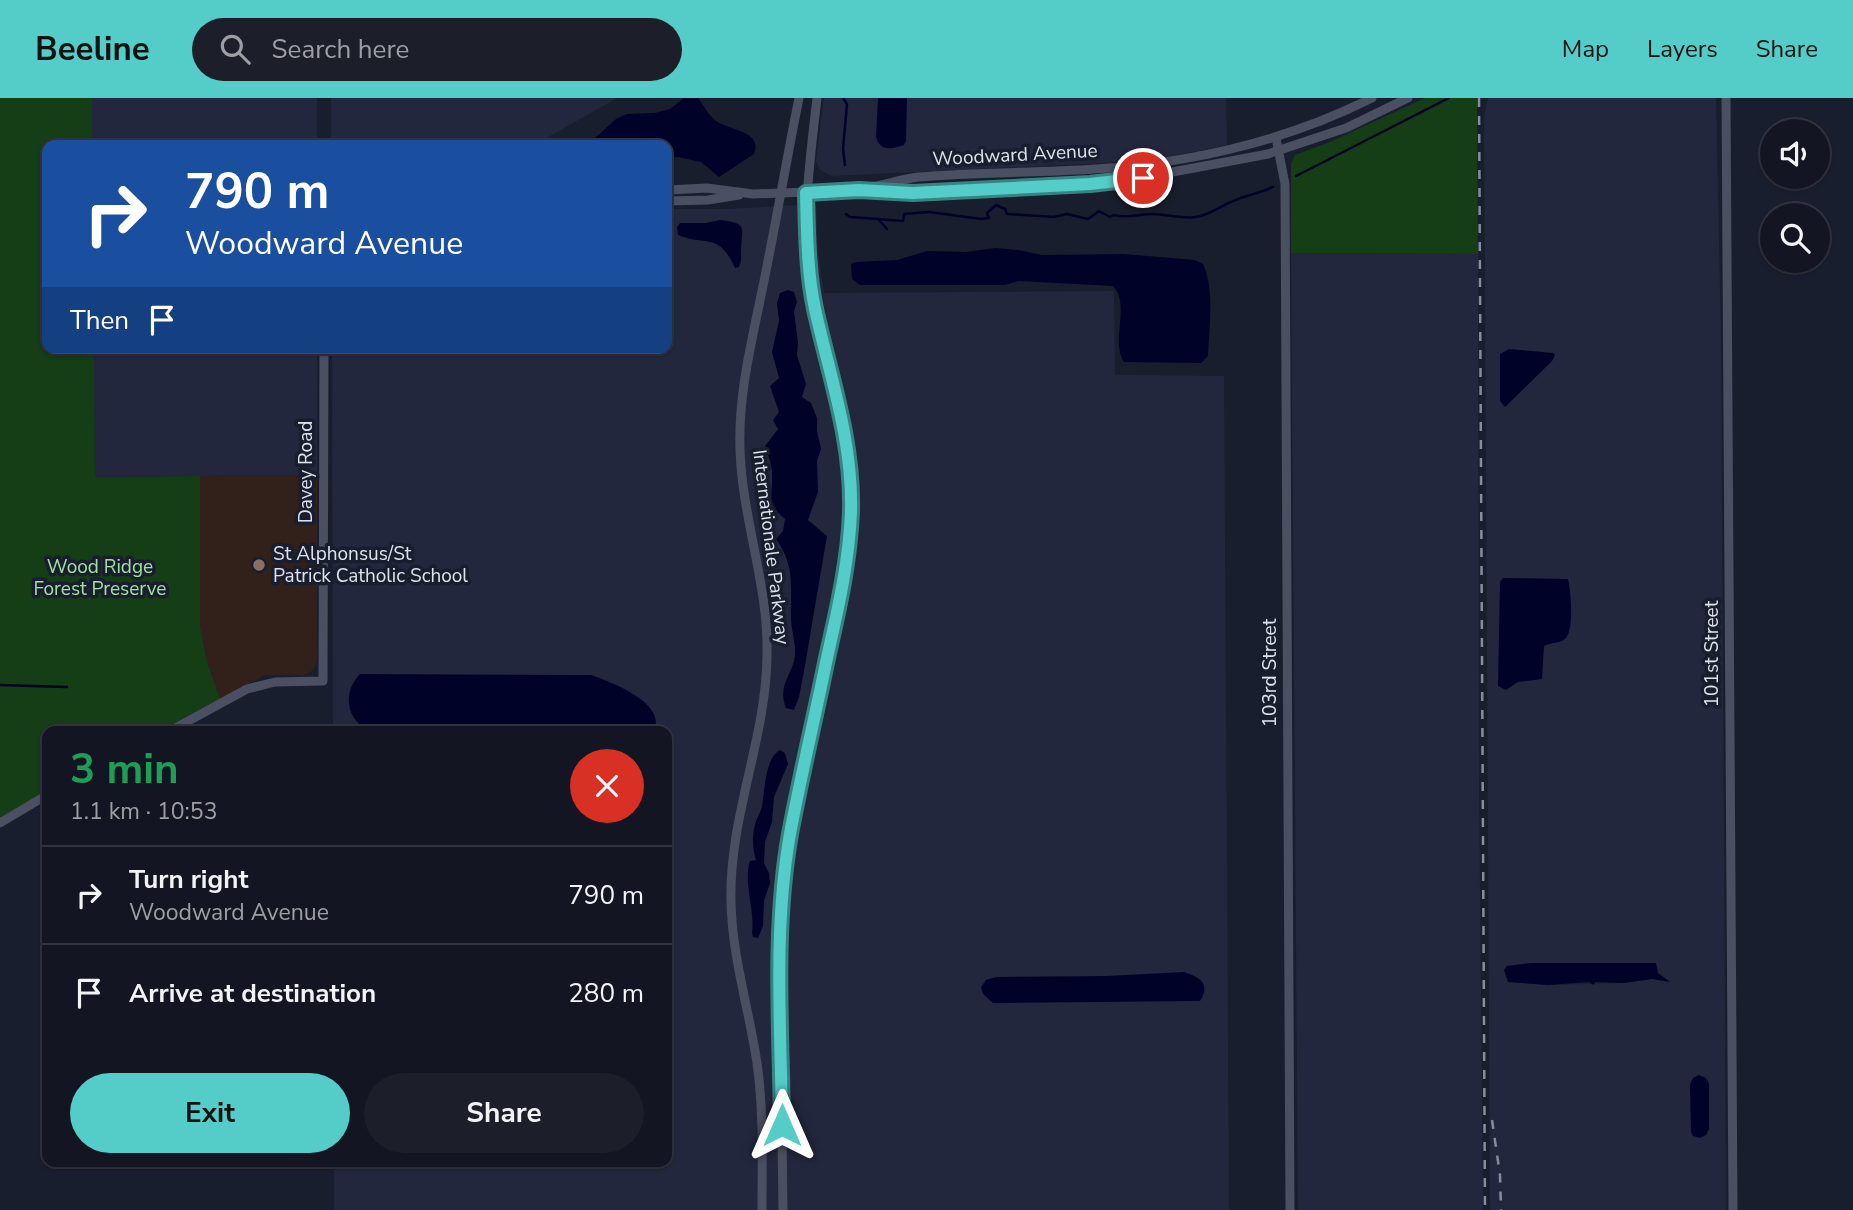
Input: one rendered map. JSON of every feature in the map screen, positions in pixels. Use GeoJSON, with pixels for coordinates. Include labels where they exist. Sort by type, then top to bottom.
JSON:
{"type":"FeatureCollection","features":[{"type":"Feature","properties":{"kind":"street","name":"Internationale Parkway"},"geometry":{"type":"LineString","coordinates":[[762,1210],[761,1099],[757,1061],[736,964],[731,885],[737,819],[759,732],[767,656],[764,600],[741,475],[741,401],[799,98]]}},
{"type":"Feature","properties":{"kind":"street"},"geometry":{"type":"LineString","coordinates":[[783,1210],[780,935],[783,889],[795,811],[844,583],[851,496],[842,413],[810,285],[806,193],[817,98]]}},
{"type":"Feature","properties":{"kind":"street","name":"Woodward Avenue"},"geometry":{"type":"LineString","coordinates":[[859,190],[916,177],[1098,169],[1186,159],[1276,138],[1373,98]]}},
{"type":"Feature","properties":{"kind":"street","name":"Woodward Avenue"},"geometry":{"type":"LineString","coordinates":[[748,194],[859,190],[913,193],[1125,181],[1279,151],[1346,128],[1408,98]]}},
{"type":"Feature","properties":{"kind":"street","name":"101st Street"},"geometry":{"type":"LineString","coordinates":[[1726,98],[1732,1210]]}},
{"type":"Feature","properties":{"kind":"street","name":"103rd Street"},"geometry":{"type":"LineString","coordinates":[[1276,138],[1285,184],[1290,1210]]}},
{"type":"Feature","properties":{"kind":"street"},"geometry":{"type":"LineString","coordinates":[[672,190],[707,188],[748,194]]}},
{"type":"Feature","properties":{"kind":"street"},"geometry":{"type":"LineString","coordinates":[[672,201],[708,200],[748,194]]}},
{"type":"Feature","properties":{"kind":"street","name":"Davey Road"},"geometry":{"type":"LineString","coordinates":[[179,726],[247,689],[275,682],[323,681],[324,354]]}},
{"type":"Feature","properties":{"kind":"street"},"geometry":{"type":"LineString","coordinates":[[0,823],[42,798]]}},
{"type":"Feature","properties":{"kind":"shaded area"},"geometry":{"type":"Polygon","coordinates":[[[92,98],[317,98],[317,140],[92,140],[92,98]]]}},
{"type":"Feature","properties":{"kind":"shaded area"},"geometry":{"type":"Polygon","coordinates":[[[331,98],[617,98],[543,140],[331,140],[331,98]]]}},
{"type":"Feature","properties":{"kind":"shaded area"},"geometry":{"type":"Polygon","coordinates":[[[684,98],[698,98],[716,121],[743,132],[754,140],[754,154],[719,177],[701,162],[672,158],[672,140],[591,140],[616,119],[627,114],[655,113],[670,109],[684,98]]]}},
{"type":"Feature","properties":{"kind":"shaded area"},"geometry":{"type":"Polygon","coordinates":[[[824,98],[1226,98],[1227,145],[1168,157],[1124,162],[832,176],[820,170],[816,161],[824,98]]]}},
{"type":"Feature","properties":{"kind":"shaded area"},"geometry":{"type":"Polygon","coordinates":[[[878,98],[907,98],[904,145],[887,148],[878,142],[878,98]]]}},
{"type":"Feature","properties":{"kind":"shaded area"},"geometry":{"type":"Polygon","coordinates":[[[1488,98],[1716,98],[1721,338],[1726,1210],[1490,1210],[1484,118],[1488,98]],[[1656,963],[1513,965],[1508,982],[1548,985],[1623,983],[1652,979],[1667,981],[1658,973],[1656,963]]]}},
{"type":"Feature","properties":{"kind":"shaded area"},"geometry":{"type":"Polygon","coordinates":[[[816,204],[818,253],[824,293],[1114,291],[1115,375],[1224,376],[1229,1210],[334,1210],[334,1167],[672,1167],[672,726],[333,726],[332,354],[672,354],[672,209],[816,204]]]}},
{"type":"Feature","properties":{"kind":"shaded area"},"geometry":{"type":"Polygon","coordinates":[[[720,220],[736,223],[742,228],[739,267],[735,268],[729,256],[717,244],[678,235],[677,227],[680,223],[720,220]]]}},
{"type":"Feature","properties":{"kind":"shaded area"},"geometry":{"type":"Polygon","coordinates":[[[996,248],[1042,255],[1124,254],[1195,260],[1203,264],[1210,297],[1208,356],[1201,363],[1124,362],[1119,344],[1120,303],[1113,286],[1018,281],[1005,285],[860,285],[852,279],[851,264],[856,262],[897,260],[927,251],[965,252],[996,248]]]}},
{"type":"Feature","properties":{"kind":"shaded area"},"geometry":{"type":"Polygon","coordinates":[[[1291,253],[1478,254],[1483,1210],[1298,1210],[1291,253]]]}},
{"type":"Feature","properties":{"kind":"shaded area"},"geometry":{"type":"Polygon","coordinates":[[[788,290],[794,292],[797,302],[794,311],[797,355],[806,384],[802,397],[811,403],[817,418],[821,449],[817,461],[818,492],[808,520],[827,536],[804,671],[794,710],[786,708],[783,693],[795,656],[789,568],[776,539],[783,531],[785,519],[772,504],[772,471],[765,446],[778,429],[773,420],[779,412],[770,386],[779,378],[772,352],[779,321],[777,303],[780,293],[788,290]]]}},
{"type":"Feature","properties":{"kind":"shaded area"},"geometry":{"type":"Polygon","coordinates":[[[1509,349],[1555,355],[1505,407],[1500,401],[1500,354],[1509,349]]]}},
{"type":"Feature","properties":{"kind":"shaded area"},"geometry":{"type":"Polygon","coordinates":[[[94,354],[317,354],[317,475],[95,477],[94,354]]]}},
{"type":"Feature","properties":{"kind":"shaded area","name":"St Alphonsus/St Patrick Catholic School"},"geometry":{"type":"Polygon","coordinates":[[[317,475],[317,662],[312,671],[304,675],[265,675],[220,699],[207,662],[200,626],[200,476],[317,475]]]}},
{"type":"Feature","properties":{"kind":"shaded area"},"geometry":{"type":"Polygon","coordinates":[[[1503,578],[1568,579],[1571,610],[1566,638],[1544,646],[1542,679],[1518,682],[1506,690],[1498,686],[1500,582],[1503,578]]]}},
{"type":"Feature","properties":{"kind":"shaded area"},"geometry":{"type":"Polygon","coordinates":[[[360,674],[591,675],[635,695],[652,711],[656,721],[655,726],[361,726],[351,713],[349,705],[354,681],[360,674]]]}},
{"type":"Feature","properties":{"kind":"shaded area"},"geometry":{"type":"Polygon","coordinates":[[[780,750],[785,753],[788,764],[774,797],[772,822],[765,842],[764,863],[770,883],[764,901],[763,926],[758,938],[753,937],[752,932],[748,869],[750,861],[756,860],[754,830],[762,806],[769,767],[771,760],[780,750]]]}},
{"type":"Feature","properties":{"kind":"shaded area"},"geometry":{"type":"Polygon","coordinates":[[[1531,963],[1656,963],[1658,973],[1670,982],[1652,979],[1623,983],[1595,982],[1594,985],[1589,982],[1548,985],[1508,982],[1504,970],[1507,966],[1531,963]]]}},
{"type":"Feature","properties":{"kind":"shaded area"},"geometry":{"type":"Polygon","coordinates":[[[1184,972],[1202,982],[1204,990],[1200,1001],[993,1003],[983,994],[981,987],[986,980],[996,977],[1184,972]]]}},
{"type":"Feature","properties":{"kind":"shaded area"},"geometry":{"type":"Polygon","coordinates":[[[1699,1075],[1706,1078],[1709,1084],[1709,1129],[1706,1135],[1700,1138],[1693,1136],[1691,1132],[1690,1085],[1693,1078],[1699,1075]]]}},
{"type":"Feature","properties":{"kind":"green space","name":"Wood Ridge Forest Preserve"},"geometry":{"type":"Polygon","coordinates":[[[0,98],[92,98],[92,140],[42,140],[42,354],[94,354],[95,477],[200,476],[200,626],[207,662],[220,699],[169,726],[42,726],[42,794],[0,818],[0,98]]]}},
{"type":"Feature","properties":{"kind":"green space"},"geometry":{"type":"Polygon","coordinates":[[[1425,98],[1477,98],[1478,254],[1291,253],[1291,164],[1295,155],[1330,142],[1425,98]]]}},
{"type":"Feature","properties":{"kind":"waterway"},"geometry":{"type":"LineString","coordinates":[[843,98],[847,104],[843,149],[845,165]]}},
{"type":"Feature","properties":{"kind":"waterway"},"geometry":{"type":"LineString","coordinates":[[1296,176],[1449,98]]}},
{"type":"Feature","properties":{"kind":"waterway"},"geometry":{"type":"LineString","coordinates":[[878,219],[903,221],[904,214],[929,212],[981,219],[989,218],[987,213],[996,205],[1005,209],[1007,214],[1054,217],[1067,214],[1088,219],[1099,211],[1110,217],[1152,214],[1196,217],[1273,187]]}},
{"type":"Feature","properties":{"kind":"waterway"},"geometry":{"type":"LineString","coordinates":[[846,214],[850,217],[878,219],[887,229]]}},
{"type":"Feature","properties":{"kind":"waterway"},"geometry":{"type":"LineString","coordinates":[[0,685],[67,687]]}},
{"type":"Feature","properties":{"kind":"railway"},"geometry":{"type":"LineString","coordinates":[[1479,98],[1485,1210]]}},
{"type":"Feature","properties":{"kind":"railway"},"geometry":{"type":"LineString","coordinates":[[1492,1120],[1500,1175],[1501,1210]]}},
{"type":"Feature","properties":{"kind":"place","name":"St Alphonsus/St Patrick Catholic School"},"geometry":{"type":"Point","coordinates":[259,565]}},
{"type":"Feature","properties":{"kind":"route"},"geometry":{"type":"LineString","coordinates":[[782,1125],[780,935],[783,889],[790,835],[844,583],[851,496],[842,413],[810,285],[806,193],[859,190],[913,193],[1090,184],[1143,178]]}}]}
